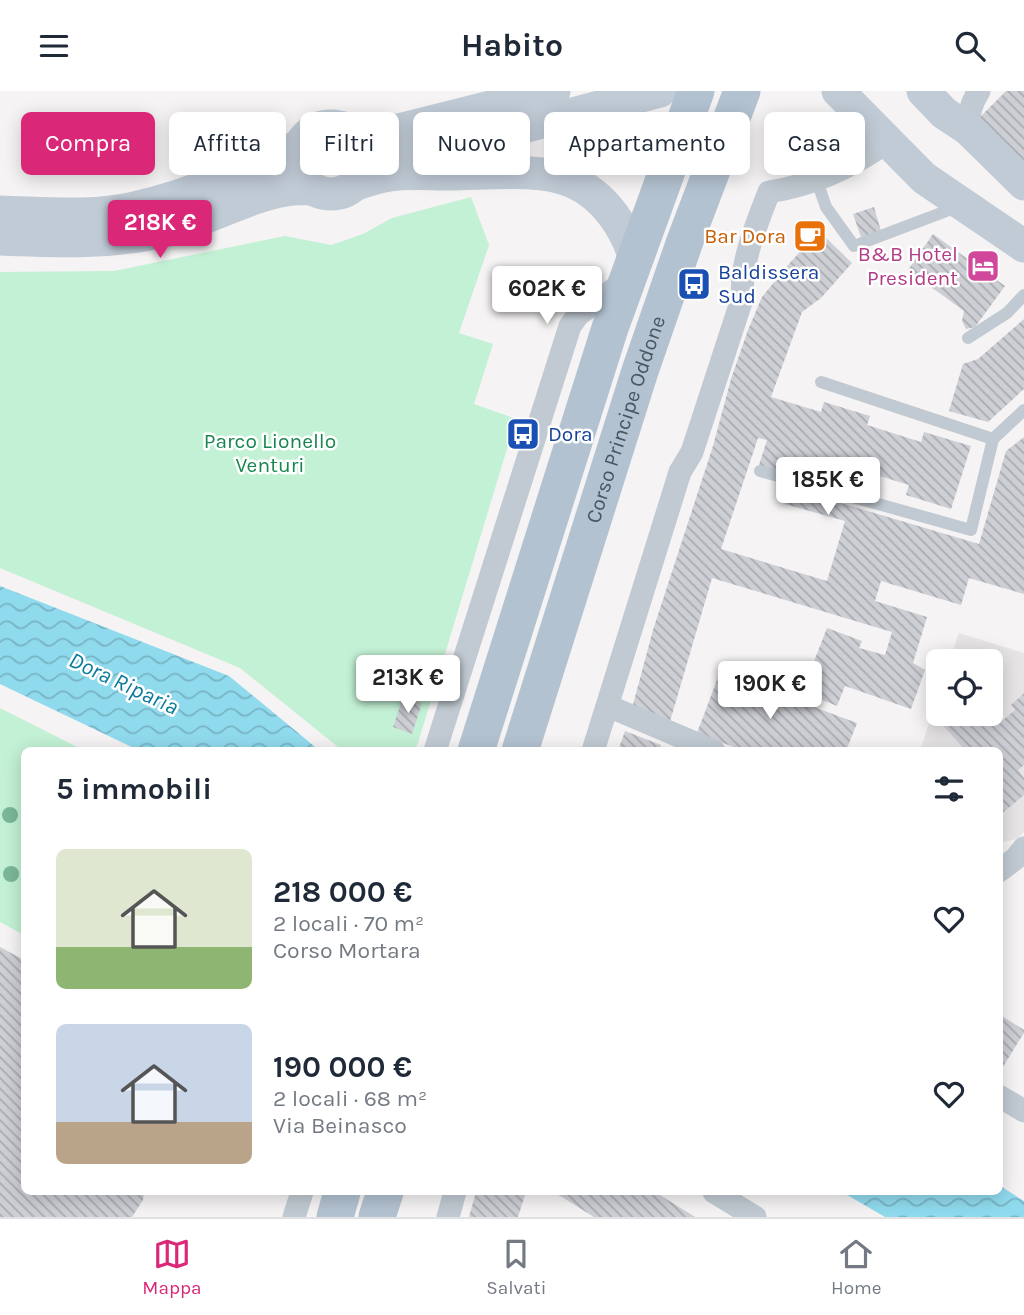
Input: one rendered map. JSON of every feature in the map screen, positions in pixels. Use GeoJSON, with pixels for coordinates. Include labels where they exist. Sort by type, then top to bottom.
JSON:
{"type":"FeatureCollection","features":[{"type":"Feature","properties":{"kind":"main road"},"geometry":{"type":"LineString","coordinates":[[399,140],[554,91]]}},
{"type":"Feature","properties":{"kind":"main road"},"geometry":{"type":"LineString","coordinates":[[399,145],[660,91]]}},
{"type":"Feature","properties":{"kind":"main road","name":"Corso Principe Oddone"},"geometry":{"type":"LineString","coordinates":[[477,747],[610,328],[696,91]]}},
{"type":"Feature","properties":{"kind":"main road","name":"Corso Principe Oddone"},"geometry":{"type":"LineString","coordinates":[[521,747],[640,371],[685,241],[742,91]]}},
{"type":"Feature","properties":{"kind":"main road"},"geometry":{"type":"LineString","coordinates":[[838,91],[924,178],[1024,246]]}},
{"type":"Feature","properties":{"kind":"main road"},"geometry":{"type":"LineString","coordinates":[[923,91],[944,113],[968,128],[1024,184]]}},
{"type":"Feature","properties":{"kind":"main road"},"geometry":{"type":"LineString","coordinates":[[399,117],[421,115],[505,94]]}},
{"type":"Feature","properties":{"kind":"main road"},"geometry":{"type":"LineString","coordinates":[[300,145],[297,157],[300,173]]}},
{"type":"Feature","properties":{"kind":"main road"},"geometry":{"type":"LineString","coordinates":[[0,212],[80,214],[133,208],[192,191],[300,145]]}},
{"type":"Feature","properties":{"kind":"main road"},"geometry":{"type":"LineString","coordinates":[[399,175],[520,173],[551,175],[574,182],[597,197],[623,229],[630,243],[631,269]]}},
{"type":"Feature","properties":{"kind":"main road"},"geometry":{"type":"LineString","coordinates":[[301,175],[312,188],[321,192],[338,193],[347,190],[349,175]]}},
{"type":"Feature","properties":{"kind":"main road"},"geometry":{"type":"LineString","coordinates":[[0,239],[87,242],[140,236],[177,228],[287,189],[312,188]]}},
{"type":"Feature","properties":{"kind":"main road"},"geometry":{"type":"LineString","coordinates":[[335,1217],[341,1195]]}},
{"type":"Feature","properties":{"kind":"main road"},"geometry":{"type":"LineString","coordinates":[[377,1217],[384,1195]]}},
{"type":"Feature","properties":{"kind":"street"},"geometry":{"type":"LineString","coordinates":[[968,128],[968,114],[979,91]]}},
{"type":"Feature","properties":{"kind":"street"},"geometry":{"type":"LineString","coordinates":[[594,747],[680,472],[692,452],[743,296],[741,277],[769,192],[817,181],[857,162],[887,142]]}},
{"type":"Feature","properties":{"kind":"street"},"geometry":{"type":"LineString","coordinates":[[436,747],[569,326],[578,315],[618,285],[631,269]]}},
{"type":"Feature","properties":{"kind":"street"},"geometry":{"type":"LineString","coordinates":[[608,706],[704,747]]}},
{"type":"Feature","properties":{"kind":"street"},"geometry":{"type":"LineString","coordinates":[[1003,868],[1024,848]]}},
{"type":"Feature","properties":{"kind":"street"},"geometry":{"type":"LineString","coordinates":[[1003,872],[1024,877]]}},
{"type":"Feature","properties":{"kind":"street"},"geometry":{"type":"LineString","coordinates":[[1003,1098],[1024,1111]]}},
{"type":"Feature","properties":{"kind":"street"},"geometry":{"type":"LineString","coordinates":[[294,1217],[301,1195]]}},
{"type":"Feature","properties":{"kind":"street"},"geometry":{"type":"LineString","coordinates":[[447,1217],[454,1195]]}},
{"type":"Feature","properties":{"kind":"street"},"geometry":{"type":"LineString","coordinates":[[719,1195],[755,1217]]}},
{"type":"Feature","properties":{"kind":"lane"},"geometry":{"type":"LineString","coordinates":[[817,181],[826,207],[854,246],[963,205]]}},
{"type":"Feature","properties":{"kind":"lane"},"geometry":{"type":"LineString","coordinates":[[968,338],[1007,313],[1024,295]]}},
{"type":"Feature","properties":{"kind":"lane"},"geometry":{"type":"LineString","coordinates":[[821,382],[993,439]]}},
{"type":"Feature","properties":{"kind":"lane"},"geometry":{"type":"LineString","coordinates":[[760,471],[971,530],[993,439],[1024,410]]}},
{"type":"Feature","properties":{"kind":"shaded area"},"geometry":{"type":"Polygon","coordinates":[[[959,633],[1024,653],[1024,832],[1017,839],[1003,842],[1003,747],[921,747],[928,726],[1003,726],[1003,649],[953,649],[959,633]]]}},
{"type":"Feature","properties":{"kind":"green space","name":"Parco Lionello Venturi"},"geometry":{"type":"Polygon","coordinates":[[[471,197],[489,245],[459,333],[493,344],[474,404],[516,419],[416,747],[338,747],[240,668],[0,568],[0,272],[114,271],[285,236],[331,245],[363,234],[392,218],[471,197]]]}},
{"type":"Feature","properties":{"kind":"green space"},"geometry":{"type":"Polygon","coordinates":[[[0,708],[77,747],[21,747],[21,933],[0,922],[0,708]]]}},
{"type":"Feature","properties":{"kind":"water","name":"Dora Riparia"},"geometry":{"type":"Polygon","coordinates":[[[0,586],[229,676],[315,747],[132,747],[0,684],[0,586]]]}},
{"type":"Feature","properties":{"kind":"water"},"geometry":{"type":"Polygon","coordinates":[[[1003,1188],[1024,1201],[1024,1217],[885,1217],[847,1195],[1003,1195],[1003,1188]]]}},
{"type":"Feature","properties":{"kind":"building"},"geometry":{"type":"Polygon","coordinates":[[[1006,91],[1024,91],[1024,170],[977,120],[1006,91]]]}},
{"type":"Feature","properties":{"kind":"building"},"geometry":{"type":"Polygon","coordinates":[[[874,207],[881,231],[861,237],[853,214],[874,207]]]}},
{"type":"Feature","properties":{"kind":"building"},"geometry":{"type":"Polygon","coordinates":[[[819,231],[852,263],[821,298],[802,312],[771,397],[821,412],[824,402],[870,416],[867,425],[921,442],[924,432],[971,446],[951,509],[906,495],[909,485],[850,467],[842,491],[759,465],[767,440],[758,438],[721,549],[827,581],[845,521],[785,504],[790,488],[979,544],[1006,451],[1024,437],[1024,594],[969,578],[961,605],[881,581],[875,601],[927,617],[913,663],[925,670],[911,709],[845,686],[837,706],[802,692],[827,628],[862,641],[859,648],[885,655],[892,632],[712,578],[669,725],[631,712],[653,630],[748,330],[762,297],[819,231]]]}},
{"type":"Feature","properties":{"kind":"building"},"geometry":{"type":"Polygon","coordinates":[[[933,234],[1005,286],[975,327],[966,329],[962,321],[964,311],[908,270],[933,234]]]}},
{"type":"Feature","properties":{"kind":"building"},"geometry":{"type":"Polygon","coordinates":[[[1024,319],[1024,389],[988,422],[949,411],[963,364],[978,359],[1024,319]]]}},
{"type":"Feature","properties":{"kind":"building"},"geometry":{"type":"Polygon","coordinates":[[[720,672],[857,723],[848,747],[734,747],[697,733],[720,672]]]}},
{"type":"Feature","properties":{"kind":"building"},"geometry":{"type":"Polygon","coordinates":[[[1024,693],[1024,765],[1018,770],[1024,778],[1024,795],[1003,813],[1003,747],[962,747],[944,726],[1003,726],[1003,720],[1015,710],[1011,705],[1024,693]]]}},
{"type":"Feature","properties":{"kind":"building"},"geometry":{"type":"Polygon","coordinates":[[[403,697],[422,703],[412,734],[393,727],[403,697]]]}},
{"type":"Feature","properties":{"kind":"building"},"geometry":{"type":"Polygon","coordinates":[[[625,731],[661,745],[661,747],[619,747],[625,731]]]}},
{"type":"Feature","properties":{"kind":"building"},"geometry":{"type":"Polygon","coordinates":[[[0,947],[21,958],[21,1195],[144,1195],[132,1217],[0,1217],[0,947]]]}},
{"type":"Feature","properties":{"kind":"building"},"geometry":{"type":"Polygon","coordinates":[[[1003,1017],[1024,1030],[1003,1067],[1003,1017]]]}},
{"type":"Feature","properties":{"kind":"building"},"geometry":{"type":"Polygon","coordinates":[[[475,1195],[525,1195],[518,1217],[469,1217],[475,1195]]]}},
{"type":"Feature","properties":{"kind":"building"},"geometry":{"type":"Polygon","coordinates":[[[559,1195],[660,1195],[695,1217],[594,1217],[559,1195]]]}},
{"type":"Feature","properties":{"kind":"place","name":"Bar Dora"},"geometry":{"type":"Point","coordinates":[810,236]}},
{"type":"Feature","properties":{"kind":"place","name":"B&B Hotel President"},"geometry":{"type":"Point","coordinates":[983,266]}},
{"type":"Feature","properties":{"kind":"place","name":"Baldissera Sud"},"geometry":{"type":"Point","coordinates":[694,284]}},
{"type":"Feature","properties":{"kind":"place","name":"Dora"},"geometry":{"type":"Point","coordinates":[523,434]}}]}
